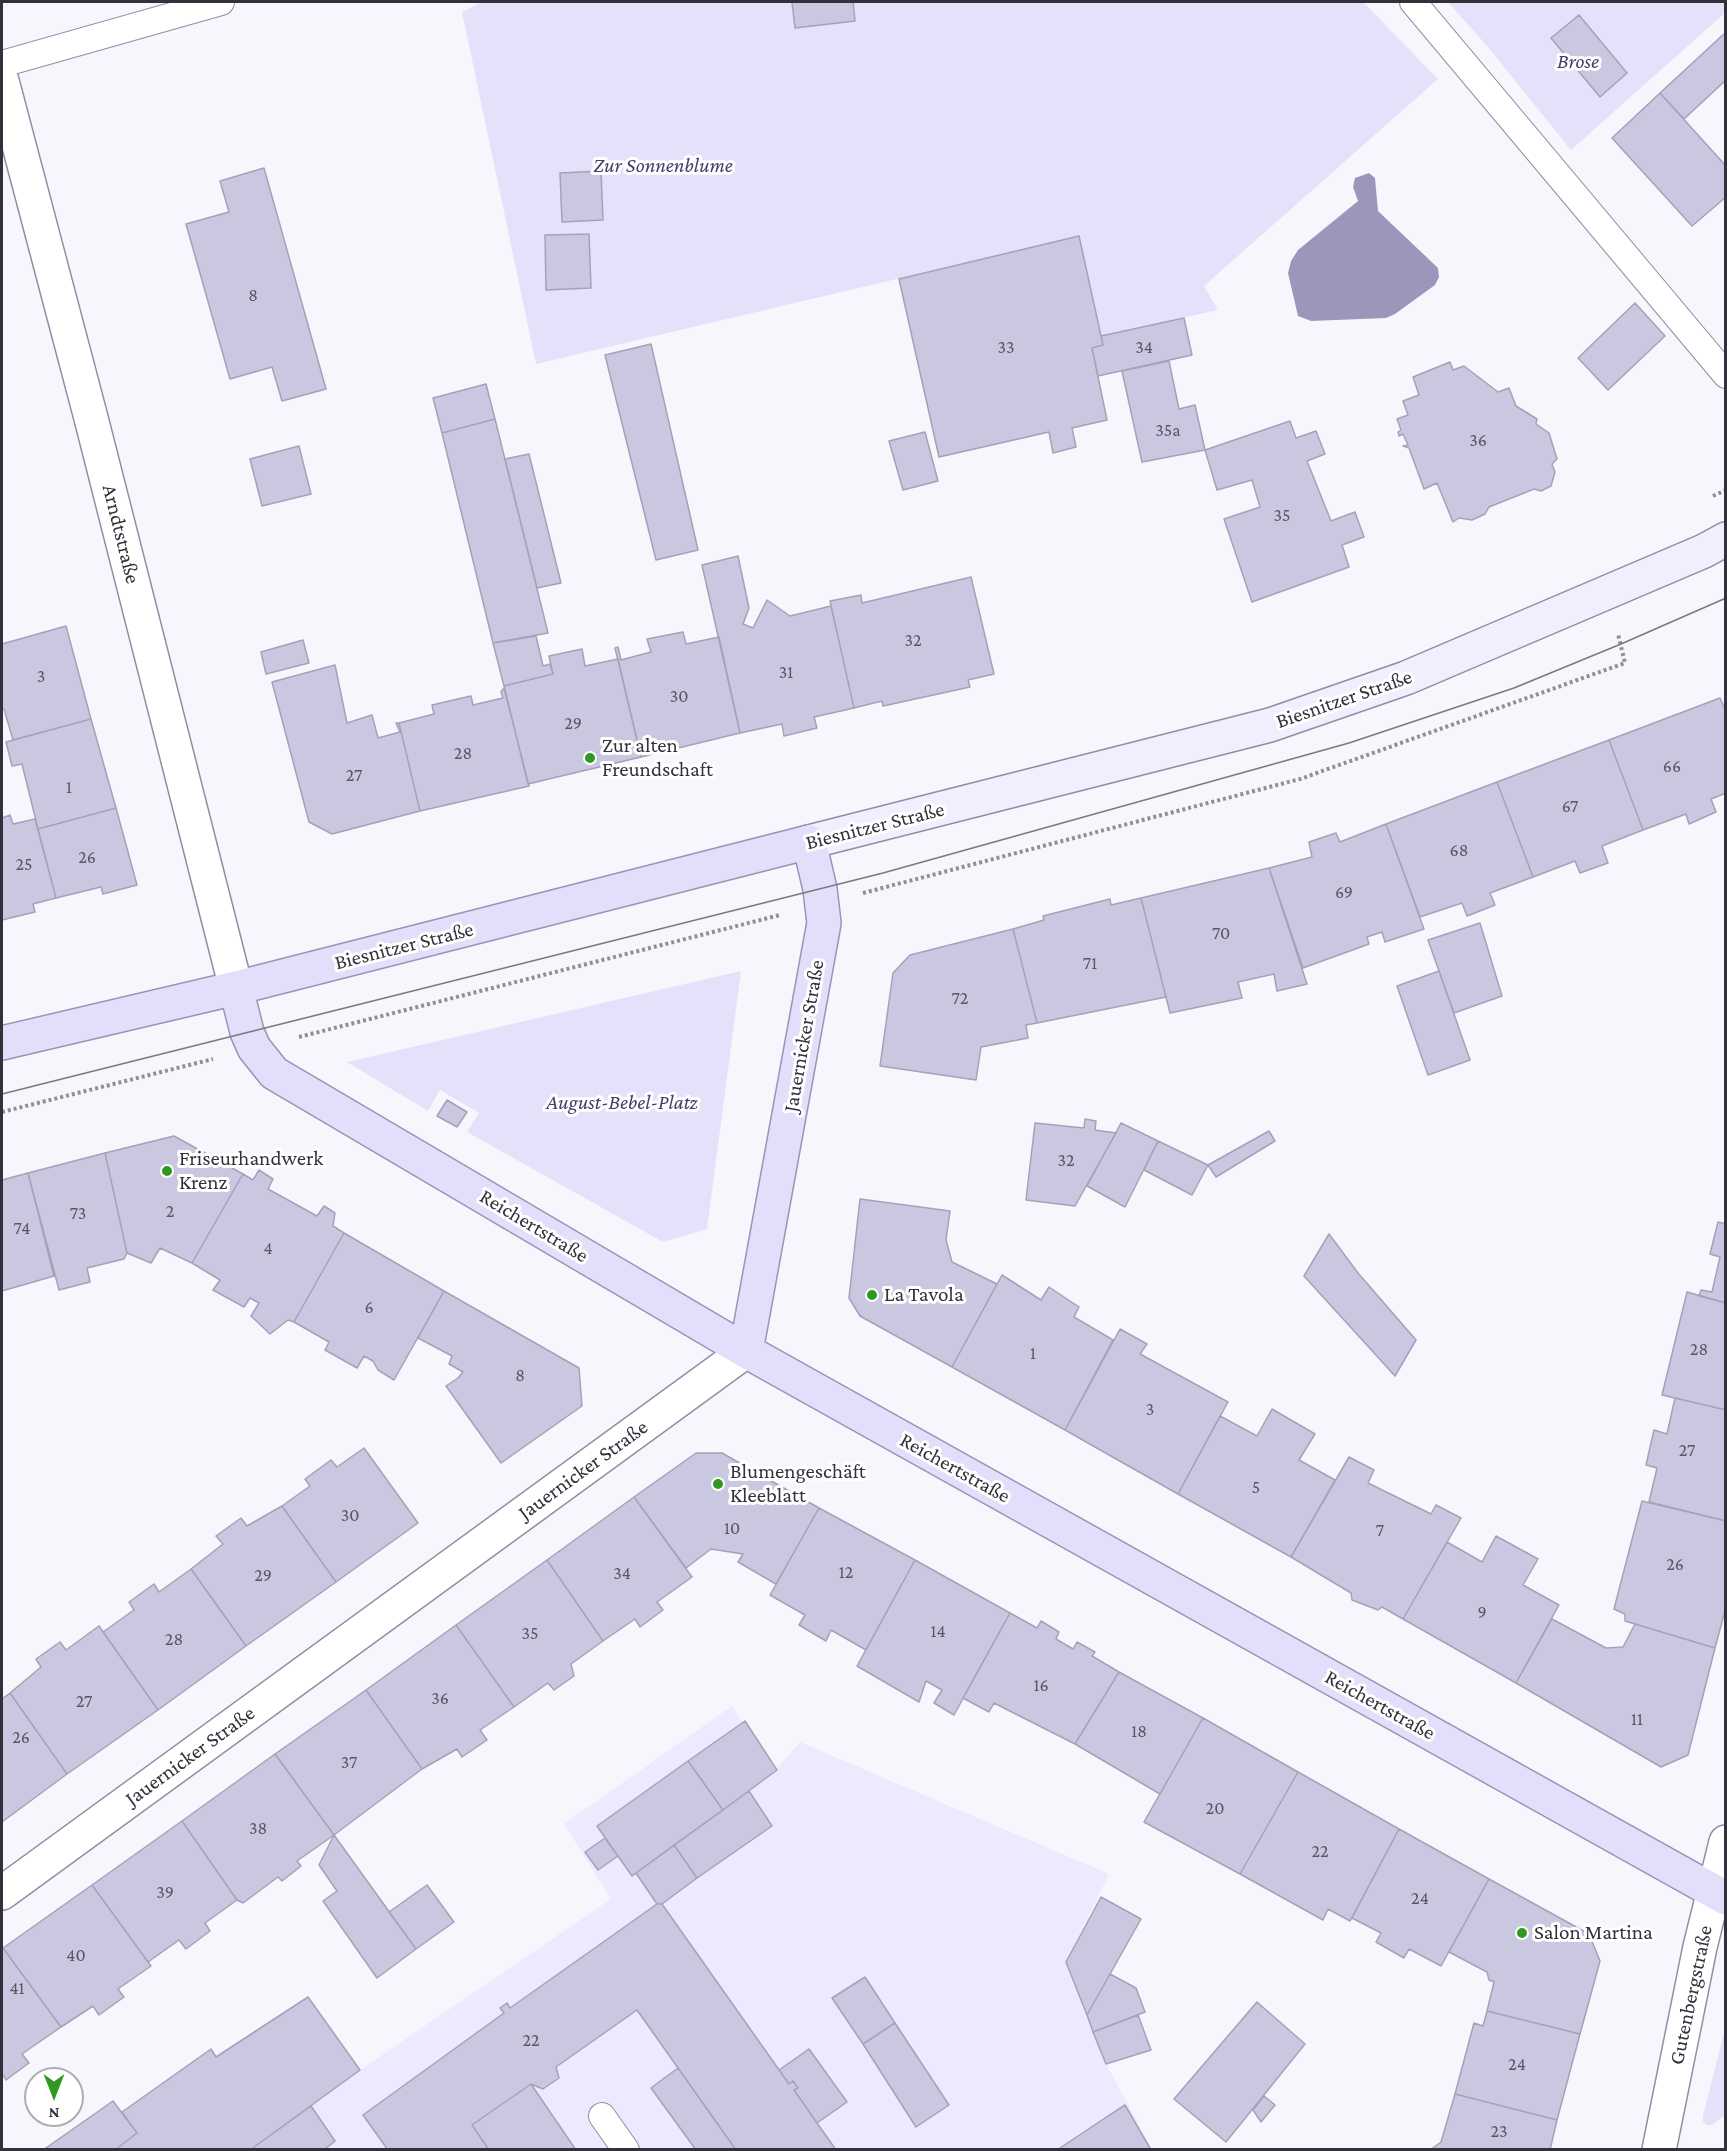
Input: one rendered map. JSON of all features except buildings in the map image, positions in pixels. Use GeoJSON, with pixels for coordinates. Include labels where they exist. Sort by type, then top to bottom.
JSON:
{"type":"FeatureCollection","features":[{"type":"Feature","properties":{"kind":"main road","name":"Biesnitzer Straße"},"geometry":{"type":"LineString","coordinates":[[2,1043],[236,988],[1270,725],[1406,678],[1693,556],[1725,539]]}},
{"type":"Feature","properties":{"kind":"main road","name":"Jauernicker Straße"},"geometry":{"type":"LineString","coordinates":[[746,1352],[824,923],[820,889],[809,842]]}},
{"type":"Feature","properties":{"kind":"main road","name":"Reichertstraße"},"geometry":{"type":"LineString","coordinates":[[236,988],[247,1032],[254,1048],[274,1073],[746,1352],[1719,1894]]}},
{"type":"Feature","properties":{"kind":"street","name":"Arndtstraße"},"geometry":{"type":"LineString","coordinates":[[2,81],[97,441],[236,988]]}},
{"type":"Feature","properties":{"kind":"street","name":"Jauernicker Straße"},"geometry":{"type":"LineString","coordinates":[[2,1893],[746,1352]]}},
{"type":"Feature","properties":{"kind":"street","name":"Gutenbergstraße"},"geometry":{"type":"LineString","coordinates":[[1659,2150],[1719,1894],[1725,1842]]}},
{"type":"Feature","properties":{"kind":"lane"},"geometry":{"type":"LineString","coordinates":[[2,64],[221,2]]}},
{"type":"Feature","properties":{"kind":"lane"},"geometry":{"type":"LineString","coordinates":[[1413,2],[1725,375]]}},
{"type":"Feature","properties":{"kind":"lane"},"geometry":{"type":"LineString","coordinates":[[602,2116],[626,2150]]}},
{"type":"Feature","properties":{"kind":"shaded area"},"geometry":{"type":"Polygon","coordinates":[[[1369,173],[1375,178],[1378,211],[1438,268],[1439,277],[1435,285],[1386,318],[1311,321],[1298,316],[1288,273],[1291,261],[1298,250],[1358,201],[1353,187],[1355,178],[1369,173]]]}},
{"type":"Feature","properties":{"kind":"shaded area"},"geometry":{"type":"Polygon","coordinates":[[[732,1706],[775,1771],[800,1742],[1109,1874],[1066,1962],[1106,2064],[1152,2149],[250,2150],[360,2070],[611,1899],[564,1824],[732,1706]]]}},
{"type":"Feature","properties":{"kind":"green space","name":"Zur Sonnenblume"},"geometry":{"type":"Polygon","coordinates":[[[482,2],[1363,2],[1438,79],[1204,286],[1218,310],[1101,336],[1079,236],[536,364],[462,12],[482,2]]]}},
{"type":"Feature","properties":{"kind":"green space","name":"Brose"},"geometry":{"type":"Polygon","coordinates":[[[1448,2],[1725,2],[1726,12],[1571,150],[1487,46],[1448,2]]]}},
{"type":"Feature","properties":{"kind":"green space","name":"August-Bebel-Platz"},"geometry":{"type":"Polygon","coordinates":[[[741,971],[707,1229],[663,1242],[467,1132],[479,1113],[440,1090],[428,1111],[347,1062],[741,971]]]}},
{"type":"Feature","properties":{"kind":"green space"},"geometry":{"type":"Polygon","coordinates":[[[1725,2029],[1725,2115],[1712,2125],[1707,2125],[1703,2122],[1703,2116],[1725,2029]]]}},
{"type":"Feature","properties":{"kind":"tram line"},"geometry":{"type":"LineString","coordinates":[[2,1094],[883,873],[1349,743],[1514,688],[1726,598]]}},
{"type":"Feature","properties":{"kind":"place","name":"Zur alten Freundschaft"},"geometry":{"type":"Point","coordinates":[590,758]}},
{"type":"Feature","properties":{"kind":"place","name":"Friseurhandwerk Krenz"},"geometry":{"type":"Point","coordinates":[167,1171]}},
{"type":"Feature","properties":{"kind":"place","name":"La Tavola"},"geometry":{"type":"Point","coordinates":[872,1295]}},
{"type":"Feature","properties":{"kind":"place","name":"Blumengeschäft Kleeblatt"},"geometry":{"type":"Point","coordinates":[718,1484]}},
{"type":"Feature","properties":{"kind":"place","name":"Salon Martina"},"geometry":{"type":"Point","coordinates":[1522,1933]}}]}
